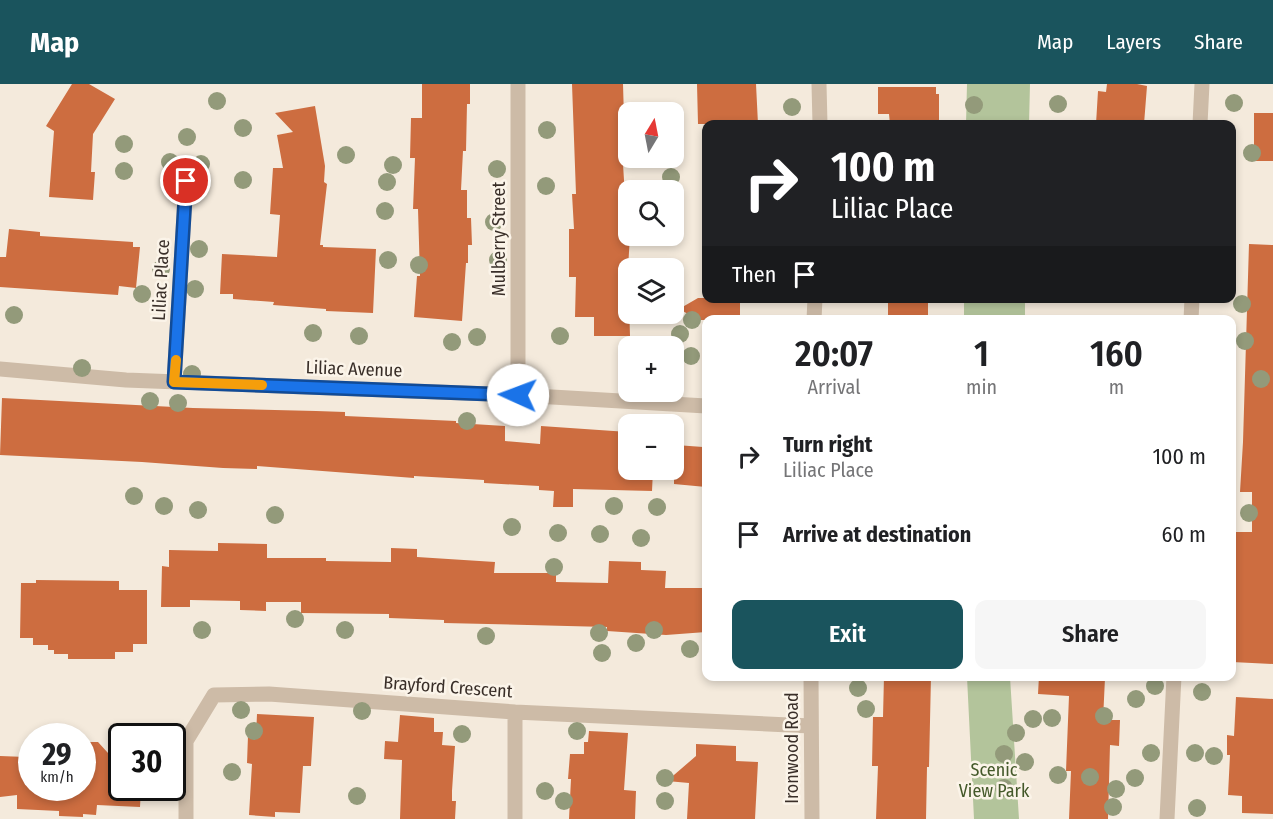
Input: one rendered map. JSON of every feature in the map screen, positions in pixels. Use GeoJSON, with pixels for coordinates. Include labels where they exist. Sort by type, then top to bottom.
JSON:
{"type":"FeatureCollection","features":[{"type":"Feature","properties":{"kind":"street","name":"Mulberry Street"},"geometry":{"type":"LineString","coordinates":[[518,84],[518,395]]}},
{"type":"Feature","properties":{"kind":"street"},"geometry":{"type":"LineString","coordinates":[[819,84],[819,120]]}},
{"type":"Feature","properties":{"kind":"street"},"geometry":{"type":"LineString","coordinates":[[1200,120],[1202,84]]}},
{"type":"Feature","properties":{"kind":"street","name":"Liliac Place"},"geometry":{"type":"LineString","coordinates":[[174,382],[186,181]]}},
{"type":"Feature","properties":{"kind":"street","name":"Liliac Avenue"},"geometry":{"type":"LineString","coordinates":[[0,369],[126,380],[518,395],[702,406]]}},
{"type":"Feature","properties":{"kind":"street","name":"Ironwood Road"},"geometry":{"type":"LineString","coordinates":[[811,681],[812,819]]}},
{"type":"Feature","properties":{"kind":"street"},"geometry":{"type":"LineString","coordinates":[[1167,819],[1174,681]]}},
{"type":"Feature","properties":{"kind":"street","name":"Brayford Crescent"},"geometry":{"type":"LineString","coordinates":[[186,819],[186,741],[214,695],[269,694],[515,712],[811,726]]}},
{"type":"Feature","properties":{"kind":"street"},"geometry":{"type":"LineString","coordinates":[[515,712],[515,819]]}},
{"type":"Feature","properties":{"kind":"green space"},"geometry":{"type":"Polygon","coordinates":[[[967,84],[1030,84],[1029,120],[966,120],[967,84]]]}},
{"type":"Feature","properties":{"kind":"green space"},"geometry":{"type":"Polygon","coordinates":[[[964,303],[1025,303],[1025,315],[964,315],[964,303]]]}},
{"type":"Feature","properties":{"kind":"green space","name":"Scenic View Park"},"geometry":{"type":"Polygon","coordinates":[[[967,681],[1010,681],[1019,819],[974,819],[967,681]]]}},
{"type":"Feature","properties":{"kind":"building"},"geometry":{"type":"Polygon","coordinates":[[[72,84],[89,84],[115,99],[93,134],[91,172],[95,172],[93,200],[49,197],[54,131],[46,126],[72,84]]]}},
{"type":"Feature","properties":{"kind":"building"},"geometry":{"type":"Polygon","coordinates":[[[422,84],[470,84],[461,190],[467,190],[467,218],[471,218],[472,245],[468,245],[462,321],[414,317],[417,276],[420,276],[418,209],[413,209],[415,158],[410,158],[411,118],[422,118],[422,84]]]}},
{"type":"Feature","properties":{"kind":"building"},"geometry":{"type":"Polygon","coordinates":[[[572,84],[623,84],[624,102],[618,102],[618,168],[623,168],[624,180],[618,180],[618,246],[629,246],[629,258],[618,258],[618,324],[630,324],[630,336],[594,336],[594,317],[575,317],[576,277],[569,277],[569,229],[574,229],[572,194],[576,194],[572,84]]]}},
{"type":"Feature","properties":{"kind":"building"},"geometry":{"type":"Polygon","coordinates":[[[697,84],[756,84],[758,120],[702,120],[702,124],[698,124],[697,84]]]}},
{"type":"Feature","properties":{"kind":"building"},"geometry":{"type":"Polygon","coordinates":[[[1107,84],[1147,86],[1144,120],[1096,120],[1098,91],[1106,92],[1107,84]]]}},
{"type":"Feature","properties":{"kind":"building"},"geometry":{"type":"Polygon","coordinates":[[[878,87],[936,87],[936,94],[939,94],[939,120],[890,120],[889,114],[878,114],[878,87]]]}},
{"type":"Feature","properties":{"kind":"building"},"geometry":{"type":"Polygon","coordinates":[[[315,106],[325,166],[324,182],[327,184],[320,245],[376,249],[373,313],[273,305],[274,302],[233,299],[233,294],[220,294],[222,254],[277,257],[280,215],[270,214],[273,168],[283,168],[277,135],[293,132],[275,113],[315,106]]]}},
{"type":"Feature","properties":{"kind":"building"},"geometry":{"type":"Polygon","coordinates":[[[1254,113],[1273,113],[1273,161],[1254,161],[1254,113]]]}},
{"type":"Feature","properties":{"kind":"building"},"geometry":{"type":"Polygon","coordinates":[[[9,229],[40,232],[40,236],[133,242],[133,247],[140,247],[136,288],[119,286],[118,295],[0,287],[0,257],[6,257],[9,229]]]}},
{"type":"Feature","properties":{"kind":"building"},"geometry":{"type":"Polygon","coordinates":[[[1249,244],[1273,245],[1273,664],[1236,662],[1236,532],[1252,532],[1252,492],[1240,492],[1249,244]]]}},
{"type":"Feature","properties":{"kind":"building"},"geometry":{"type":"Polygon","coordinates":[[[698,298],[702,298],[702,303],[740,303],[740,315],[702,315],[702,320],[684,312],[684,306],[698,298]]]}},
{"type":"Feature","properties":{"kind":"building"},"geometry":{"type":"Polygon","coordinates":[[[888,303],[928,303],[928,315],[888,315],[888,303]]]}},
{"type":"Feature","properties":{"kind":"building"},"geometry":{"type":"Polygon","coordinates":[[[2,398],[193,408],[345,412],[345,416],[456,421],[456,423],[505,426],[505,441],[540,444],[541,426],[618,431],[618,480],[653,480],[652,491],[573,489],[573,507],[553,507],[554,491],[539,490],[539,486],[484,483],[484,480],[414,476],[414,478],[257,466],[257,469],[223,468],[0,455],[2,398]]]}},
{"type":"Feature","properties":{"kind":"building"},"geometry":{"type":"Polygon","coordinates":[[[684,446],[702,447],[702,487],[674,484],[674,480],[684,480],[684,446]]]}},
{"type":"Feature","properties":{"kind":"building"},"geometry":{"type":"Polygon","coordinates":[[[218,543],[267,544],[267,558],[326,558],[326,561],[391,562],[391,548],[417,549],[417,557],[495,562],[494,573],[556,573],[556,582],[608,583],[609,561],[641,562],[641,570],[666,571],[665,588],[702,588],[702,632],[666,635],[607,631],[607,627],[444,623],[444,620],[389,618],[389,614],[301,613],[301,602],[266,602],[266,611],[240,610],[240,601],[190,600],[190,607],[161,607],[162,566],[169,567],[169,550],[218,551],[218,543]]]}},
{"type":"Feature","properties":{"kind":"building"},"geometry":{"type":"Polygon","coordinates":[[[36,580],[119,581],[119,590],[147,590],[147,644],[133,644],[133,652],[115,652],[115,659],[68,659],[68,654],[54,654],[54,650],[48,650],[48,645],[33,645],[33,638],[20,638],[21,583],[36,583],[36,580]]]}},
{"type":"Feature","properties":{"kind":"building"},"geometry":{"type":"Polygon","coordinates":[[[884,681],[931,681],[926,819],[876,819],[878,766],[872,766],[873,717],[883,717],[884,681]]]}},
{"type":"Feature","properties":{"kind":"building"},"geometry":{"type":"Polygon","coordinates":[[[1039,681],[1105,681],[1103,720],[1120,720],[1119,746],[1110,745],[1108,819],[1069,819],[1071,771],[1066,771],[1069,696],[1038,694],[1039,681]]]}},
{"type":"Feature","properties":{"kind":"building"},"geometry":{"type":"Polygon","coordinates":[[[1236,697],[1273,699],[1273,814],[1242,813],[1242,796],[1228,795],[1230,755],[1227,755],[1227,735],[1234,736],[1236,697]]]}},
{"type":"Feature","properties":{"kind":"building"},"geometry":{"type":"Polygon","coordinates":[[[257,714],[314,717],[311,766],[303,766],[300,813],[275,812],[275,817],[249,815],[252,764],[247,763],[248,736],[256,736],[257,714]]]}},
{"type":"Feature","properties":{"kind":"building"},"geometry":{"type":"Polygon","coordinates":[[[400,715],[434,718],[434,732],[443,732],[442,745],[455,746],[452,801],[456,801],[455,819],[400,819],[402,760],[384,759],[385,741],[398,742],[400,715]]]}},
{"type":"Feature","properties":{"kind":"building"},"geometry":{"type":"Polygon","coordinates":[[[589,731],[628,733],[624,790],[636,791],[635,819],[569,819],[570,754],[584,754],[584,742],[588,742],[589,731]]]}},
{"type":"Feature","properties":{"kind":"building"},"geometry":{"type":"Polygon","coordinates":[[[96,742],[98,742],[108,753],[108,801],[140,801],[140,807],[97,805],[96,815],[83,814],[83,817],[59,816],[59,811],[17,809],[17,795],[0,797],[0,756],[18,757],[18,801],[96,801],[96,742]]]}},
{"type":"Feature","properties":{"kind":"building"},"geometry":{"type":"Polygon","coordinates":[[[696,744],[736,746],[736,761],[758,762],[755,819],[687,819],[689,783],[667,781],[696,756],[696,744]]]}},
{"type":"Feature","properties":{"kind":"slow traffic"},"geometry":{"type":"LineString","coordinates":[[176,360],[174,382],[262,385]]}},
{"type":"Feature","properties":{"kind":"route"},"geometry":{"type":"LineString","coordinates":[[186,181],[174,382],[518,395]]}}]}
